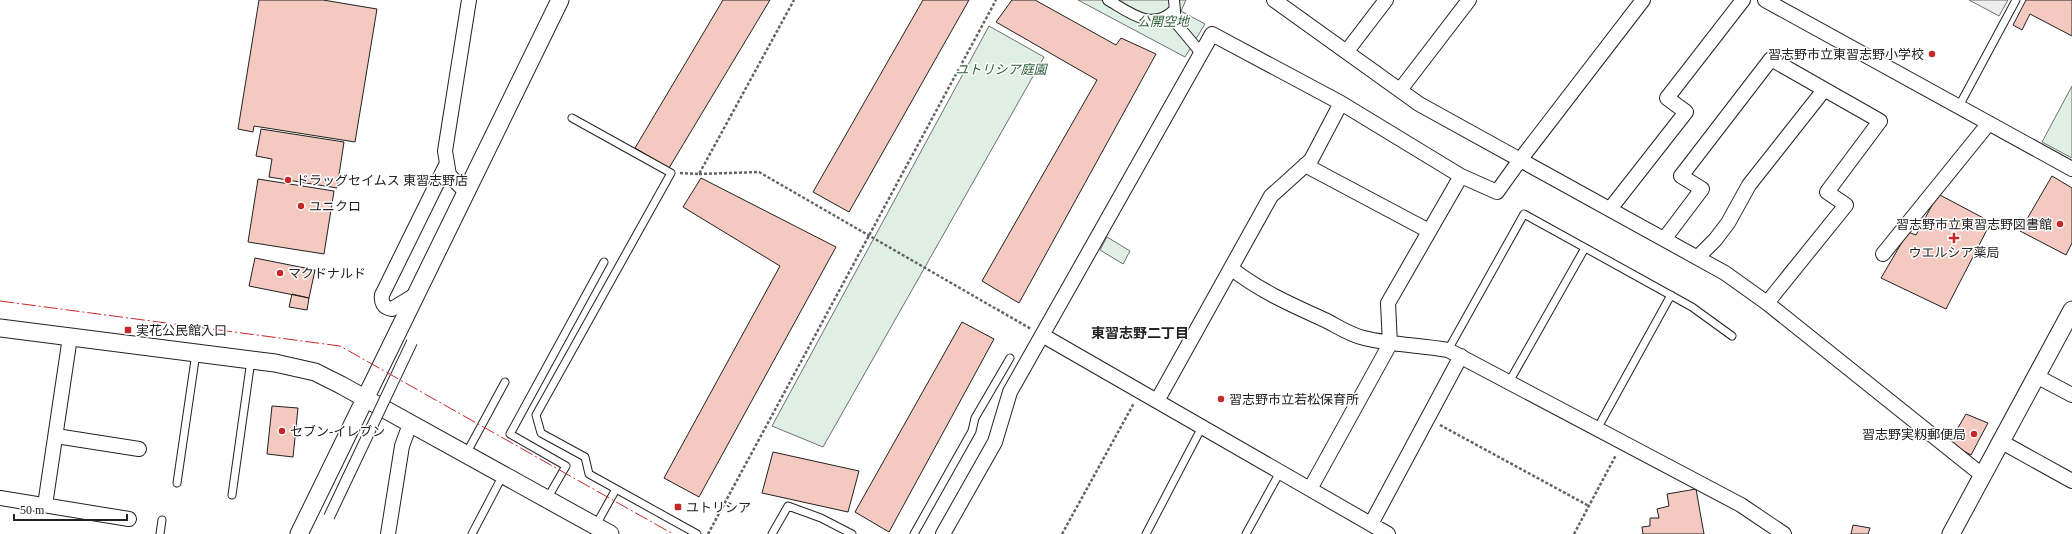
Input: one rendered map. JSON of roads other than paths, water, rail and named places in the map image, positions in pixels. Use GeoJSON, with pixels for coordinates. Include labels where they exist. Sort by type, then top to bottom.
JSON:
{"type":"FeatureCollection","features":[{"type":"Feature","properties":{"kind":"street"},"geometry":{"type":"LineString","coordinates":[[466,192],[449,175],[446,165],[445,151],[469,0]]}},
{"type":"Feature","properties":{"kind":"street"},"geometry":{"type":"LineString","coordinates":[[299,534],[560,0]]}},
{"type":"Feature","properties":{"kind":"street"},"geometry":{"type":"LineString","coordinates":[[1108,0],[1145,20],[1165,17],[1174,5]]}},
{"type":"Feature","properties":{"kind":"street"},"geometry":{"type":"LineString","coordinates":[[1274,0],[1419,104],[1665,238],[1725,273],[1767,303],[1982,475]]}},
{"type":"Feature","properties":{"kind":"street"},"geometry":{"type":"LineString","coordinates":[[1346,51],[1386,0]]}},
{"type":"Feature","properties":{"kind":"street"},"geometry":{"type":"LineString","coordinates":[[1400,90],[1469,0]]}},
{"type":"Feature","properties":{"kind":"street"},"geometry":{"type":"LineString","coordinates":[[943,534],[995,442],[1010,392],[1212,34],[1341,103],[1461,176],[1497,192],[1643,0]]}},
{"type":"Feature","properties":{"kind":"street"},"geometry":{"type":"LineString","coordinates":[[1610,209],[1686,112],[1667,98],[1743,0]]}},
{"type":"Feature","properties":{"kind":"street"},"geometry":{"type":"LineString","coordinates":[[1765,0],[2072,169]]}},
{"type":"Feature","properties":{"kind":"street"},"geometry":{"type":"LineString","coordinates":[[1174,5],[1176,23],[1201,53]]}},
{"type":"Feature","properties":{"kind":"street"},"geometry":{"type":"LineString","coordinates":[[1665,238],[1702,189],[1681,176],[1771,59],[1880,121],[1827,192],[1846,205],[1767,303]]}},
{"type":"Feature","properties":{"kind":"street"},"geometry":{"type":"LineString","coordinates":[[1698,257],[1715,240],[1728,223],[1750,185],[1824,90]]}},
{"type":"Feature","properties":{"kind":"street"},"geometry":{"type":"LineString","coordinates":[[1157,401],[1272,196],[1311,160],[1341,103]]}},
{"type":"Feature","properties":{"kind":"street"},"geometry":{"type":"LineString","coordinates":[[1883,254],[1989,123]]}},
{"type":"Feature","properties":{"kind":"street"},"geometry":{"type":"LineString","coordinates":[[415,295],[392,309],[384,306],[381,302],[382,294],[446,165]]}},
{"type":"Feature","properties":{"kind":"street"},"geometry":{"type":"LineString","coordinates":[[1305,165],[1429,232]]}},
{"type":"Feature","properties":{"kind":"street"},"geometry":{"type":"LineString","coordinates":[[1310,489],[1390,344],[1388,302],[1461,176]]}},
{"type":"Feature","properties":{"kind":"street"},"geometry":{"type":"LineString","coordinates":[[1232,269],[1256,286],[1299,309],[1361,337],[1390,344],[1423,346],[1454,353],[1741,505],[1784,534]]}},
{"type":"Feature","properties":{"kind":"street"},"geometry":{"type":"LineString","coordinates":[[1951,534],[2072,310]]}},
{"type":"Feature","properties":{"kind":"street"},"geometry":{"type":"LineString","coordinates":[[0,328],[251,360],[296,367],[314,372],[365,398],[603,530]]}},
{"type":"Feature","properties":{"kind":"street"},"geometry":{"type":"LineString","coordinates":[[1042,335],[1388,534]]}},
{"type":"Feature","properties":{"kind":"street"},"geometry":{"type":"LineString","coordinates":[[45,505],[70,337]]}},
{"type":"Feature","properties":{"kind":"street"},"geometry":{"type":"LineString","coordinates":[[329,517],[412,342]]}},
{"type":"Feature","properties":{"kind":"street"},"geometry":{"type":"LineString","coordinates":[[1371,524],[1428,418],[1454,353]]}},
{"type":"Feature","properties":{"kind":"street"},"geometry":{"type":"LineString","coordinates":[[2036,376],[2072,395]]}},
{"type":"Feature","properties":{"kind":"street"},"geometry":{"type":"LineString","coordinates":[[388,534],[402,446],[410,424]]}},
{"type":"Feature","properties":{"kind":"street"},"geometry":{"type":"LineString","coordinates":[[56,436],[139,449]]}},
{"type":"Feature","properties":{"kind":"street"},"geometry":{"type":"LineString","coordinates":[[2000,441],[2072,481]]}},
{"type":"Feature","properties":{"kind":"street"},"geometry":{"type":"LineString","coordinates":[[0,498],[129,519]]}},
{"type":"Feature","properties":{"kind":"lane"},"geometry":{"type":"LineString","coordinates":[[1959,106],[2016,0]]}},
{"type":"Feature","properties":{"kind":"lane"},"geometry":{"type":"LineString","coordinates":[[572,118],[671,173],[536,415],[541,433],[585,457],[589,474],[687,532],[697,534]]}},
{"type":"Feature","properties":{"kind":"lane"},"geometry":{"type":"LineString","coordinates":[[1454,353],[1524,214],[1692,307],[1732,336]]}},
{"type":"Feature","properties":{"kind":"lane"},"geometry":{"type":"LineString","coordinates":[[1509,382],[1585,248]]}},
{"type":"Feature","properties":{"kind":"lane"},"geometry":{"type":"LineString","coordinates":[[547,499],[566,466],[510,434],[604,262]]}},
{"type":"Feature","properties":{"kind":"lane"},"geometry":{"type":"LineString","coordinates":[[1597,429],[1671,295]]}},
{"type":"Feature","properties":{"kind":"lane"},"geometry":{"type":"LineString","coordinates":[[177,483],[196,353]]}},
{"type":"Feature","properties":{"kind":"lane"},"geometry":{"type":"LineString","coordinates":[[914,534],[972,431],[975,418],[1010,358]]}},
{"type":"Feature","properties":{"kind":"lane"},"geometry":{"type":"LineString","coordinates":[[232,495],[251,360]]}},
{"type":"Feature","properties":{"kind":"lane"},"geometry":{"type":"LineString","coordinates":[[466,454],[505,382]]}},
{"type":"Feature","properties":{"kind":"lane"},"geometry":{"type":"LineString","coordinates":[[1146,534],[1202,427]]}},
{"type":"Feature","properties":{"kind":"lane"},"geometry":{"type":"LineString","coordinates":[[1246,534],[1280,472]]}},
{"type":"Feature","properties":{"kind":"lane"},"geometry":{"type":"LineString","coordinates":[[472,534],[503,475]]}},
{"type":"Feature","properties":{"kind":"lane"},"geometry":{"type":"LineString","coordinates":[[603,530],[616,489]]}},
{"type":"Feature","properties":{"kind":"lane"},"geometry":{"type":"LineString","coordinates":[[772,534],[788,506],[821,518],[852,534]]}},
{"type":"Feature","properties":{"kind":"lane"},"geometry":{"type":"LineString","coordinates":[[160,534],[162,520]]}},
{"type":"Feature","properties":{"kind":"place","name":"習志野市立東習志野小学校"},"geometry":{"type":"Point","coordinates":[1932,54]}},
{"type":"Feature","properties":{"kind":"place","name":"ドラッグセイムス 東習志野店"},"geometry":{"type":"Point","coordinates":[288,180]}},
{"type":"Feature","properties":{"kind":"place","name":"ユニクロ"},"geometry":{"type":"Point","coordinates":[301,206]}},
{"type":"Feature","properties":{"kind":"place","name":"習志野市立東習志野図書館"},"geometry":{"type":"Point","coordinates":[2060,224]}},
{"type":"Feature","properties":{"kind":"place","name":"ウエルシア薬局"},"geometry":{"type":"Point","coordinates":[1954,238]}},
{"type":"Feature","properties":{"kind":"place","name":"マクドナルド"},"geometry":{"type":"Point","coordinates":[280,273]}},
{"type":"Feature","properties":{"kind":"place","name":"実花公民館入口"},"geometry":{"type":"Point","coordinates":[128,330]}},
{"type":"Feature","properties":{"kind":"place","name":"習志野市立若松保育所"},"geometry":{"type":"Point","coordinates":[1221,399]}},
{"type":"Feature","properties":{"kind":"place","name":"セブン-イレブン"},"geometry":{"type":"Point","coordinates":[282,431]}},
{"type":"Feature","properties":{"kind":"place","name":"習志野実籾郵便局"},"geometry":{"type":"Point","coordinates":[1974,434]}},
{"type":"Feature","properties":{"kind":"place","name":"ユトリシア"},"geometry":{"type":"Point","coordinates":[678,507]}},
{"type":"Feature","properties":{"kind":"district","name":"東習志野二丁目"},"geometry":{"type":"Point","coordinates":[1140,333]}},
{"type":"Feature","properties":{"kind":"park label","name":"公開空地"},"geometry":{"type":"Point","coordinates":[1163,21]}},
{"type":"Feature","properties":{"kind":"park label","name":"ユトリシア庭園"},"geometry":{"type":"Point","coordinates":[1001,69]}}]}
